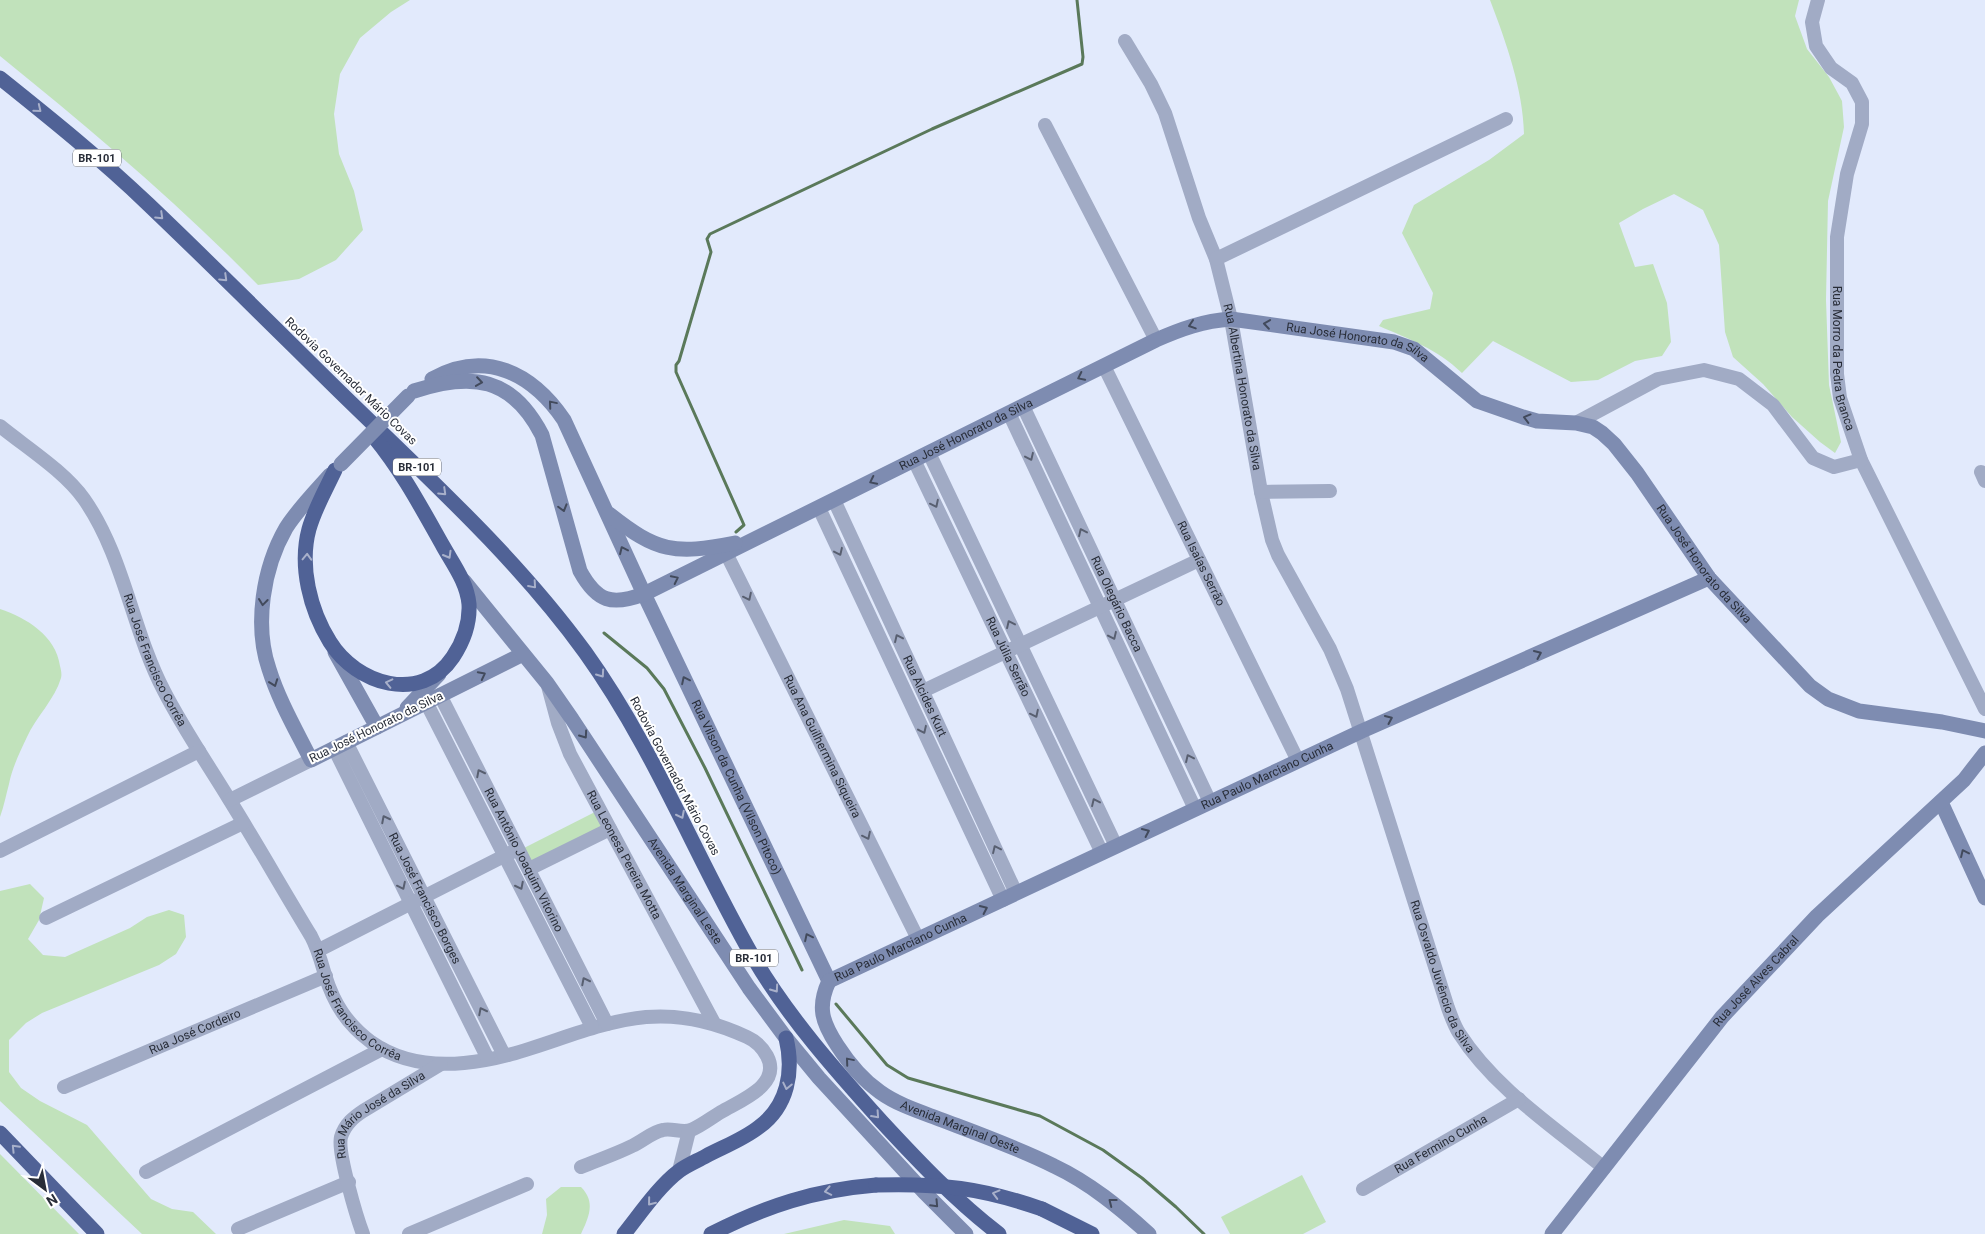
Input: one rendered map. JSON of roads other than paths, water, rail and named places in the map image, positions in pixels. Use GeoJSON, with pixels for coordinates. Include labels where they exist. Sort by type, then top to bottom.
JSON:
{"type":"FeatureCollection","features":[{"type":"Feature","properties":{"kind":"highway","name":"Rodovia Governador Mário Covas"},"geometry":{"type":"LineString","coordinates":[[0,78],[70,135],[146,202],[500,549],[569,631],[619,702],[657,768],[755,960],[808,1035],[853,1090],[890,1130],[960,1202],[999,1234]]}},
{"type":"Feature","properties":{"kind":"highway"},"geometry":{"type":"LineString","coordinates":[[333,385],[403,474],[462,578],[469,603],[467,626],[460,647],[448,664],[418,684],[402,686],[384,683],[366,675],[350,664],[331,643],[318,618],[308,587],[306,559],[309,530],[318,505],[338,467]]}},
{"type":"Feature","properties":{"kind":"highway"},"geometry":{"type":"LineString","coordinates":[[624,1234],[679,1170],[760,1127],[776,1110],[785,1094],[789,1077],[789,1053],[786,1038]]}},
{"type":"Feature","properties":{"kind":"highway"},"geometry":{"type":"LineString","coordinates":[[0,1133],[97,1234]]}},
{"type":"Feature","properties":{"kind":"highway"},"geometry":{"type":"LineString","coordinates":[[712,1234],[761,1210],[789,1200],[847,1187],[926,1184],[974,1189],[1016,1200],[1042,1209],[1092,1234]]}},
{"type":"Feature","properties":{"kind":"main road","name":"Rua José Honorato da Silva"},"geometry":{"type":"LineString","coordinates":[[606,512],[632,532],[662,547],[723,550],[765,534],[1156,340],[1192,325],[1230,319],[1394,342],[1414,349],[1477,401],[1507,413],[1537,421],[1576,423],[1593,427],[1614,444],[1709,578],[1810,686],[1828,699],[1859,711],[1942,722],[1985,731]]}},
{"type":"Feature","properties":{"kind":"main road","name":"Rua Vilson da Cunha (Vilson Pitoco)"},"geometry":{"type":"LineString","coordinates":[[311,760],[279,696],[268,667],[263,636],[262,608],[267,578],[275,551],[287,528],[308,499],[411,393],[437,376],[455,368],[480,365],[503,369],[524,378],[541,392],[564,420],[644,594],[829,982]]}},
{"type":"Feature","properties":{"kind":"main road"},"geometry":{"type":"LineString","coordinates":[[411,393],[448,381],[473,381],[487,383],[507,392],[521,403],[542,434],[580,571],[587,584],[596,594],[608,600],[619,602],[644,594],[707,563],[723,550]]}},
{"type":"Feature","properties":{"kind":"main road","name":"Avenida Marginal Leste"},"geometry":{"type":"LineString","coordinates":[[462,578],[547,683],[598,755],[748,988],[786,1038],[826,1086],[945,1214],[966,1234]]}},
{"type":"Feature","properties":{"kind":"main road","name":"Rua Paulo Marciano Cunha"},"geometry":{"type":"LineString","coordinates":[[829,982],[1362,731],[1709,578]]}},
{"type":"Feature","properties":{"kind":"main road"},"geometry":{"type":"LineString","coordinates":[[331,643],[376,727]]}},
{"type":"Feature","properties":{"kind":"main road","name":"Rua José Honorato da Silva"},"geometry":{"type":"LineString","coordinates":[[311,760],[523,654]]}},
{"type":"Feature","properties":{"kind":"main road"},"geometry":{"type":"LineString","coordinates":[[401,715],[448,664]]}},
{"type":"Feature","properties":{"kind":"main road","name":"Rua José Alves Cabral"},"geometry":{"type":"LineString","coordinates":[[1552,1234],[1722,1017],[1817,916],[1964,780],[1985,752]]}},
{"type":"Feature","properties":{"kind":"main road"},"geometry":{"type":"LineString","coordinates":[[1941,802],[1985,898]]}},
{"type":"Feature","properties":{"kind":"main road","name":"Avenida Marginal Oeste"},"geometry":{"type":"LineString","coordinates":[[829,982],[823,994],[821,1010],[826,1027],[842,1053],[863,1078],[880,1092],[913,1109],[1055,1166],[1087,1184],[1113,1203],[1149,1234]]}},
{"type":"Feature","properties":{"kind":"street","name":"Rua Morro da Pedra Branca"},"geometry":{"type":"LineString","coordinates":[[1818,0],[1812,22],[1816,46],[1831,68],[1852,84],[1862,102],[1862,124],[1847,174],[1836,237],[1837,374],[1840,398],[1861,460],[1985,709]]}},
{"type":"Feature","properties":{"kind":"street","name":"Rua Albertina Honorato da Silva"},"geometry":{"type":"LineString","coordinates":[[1125,41],[1151,84],[1165,113],[1199,218],[1216,259],[1230,319],[1260,492],[1272,540],[1278,555],[1330,650],[1362,731]]}},
{"type":"Feature","properties":{"kind":"street"},"geometry":{"type":"LineString","coordinates":[[1216,259],[1506,119]]}},
{"type":"Feature","properties":{"kind":"street"},"geometry":{"type":"LineString","coordinates":[[1045,125],[1156,340]]}},
{"type":"Feature","properties":{"kind":"street","name":"Rua Isaías Serrão"},"geometry":{"type":"LineString","coordinates":[[1104,366],[1298,761]]}},
{"type":"Feature","properties":{"kind":"street"},"geometry":{"type":"LineString","coordinates":[[1576,423],[1658,379],[1704,370],[1739,378],[1773,405],[1813,458],[1834,467],[1861,460]]}},
{"type":"Feature","properties":{"kind":"street","name":"Rua Olegário Bacca"},"geometry":{"type":"LineString","coordinates":[[1023,406],[1210,802]]}},
{"type":"Feature","properties":{"kind":"street","name":"Rua Olegário Bacca"},"geometry":{"type":"LineString","coordinates":[[1009,413],[1195,809]]}},
{"type":"Feature","properties":{"kind":"street","name":"Rua José Francisco Corrêa"},"geometry":{"type":"LineString","coordinates":[[0,426],[70,482],[84,498],[98,523],[113,557],[145,651],[155,674],[199,751],[319,950],[333,999],[341,1013],[353,1027],[382,1049],[421,1063],[441,1064],[465,1063],[488,1059],[592,1027],[644,1017],[668,1016],[714,1023],[758,1043],[772,1066],[769,1078],[763,1086],[688,1131]]}},
{"type":"Feature","properties":{"kind":"street","name":"Rua Júlia Serrão"},"geometry":{"type":"LineString","coordinates":[[929,453],[1116,846]]}},
{"type":"Feature","properties":{"kind":"street","name":"Rua Júlia Serrão"},"geometry":{"type":"LineString","coordinates":[[914,460],[1102,853]]}},
{"type":"Feature","properties":{"kind":"street"},"geometry":{"type":"LineString","coordinates":[[1260,492],[1330,491]]}},
{"type":"Feature","properties":{"kind":"street","name":"Rua Alcides Kurt"},"geometry":{"type":"LineString","coordinates":[[834,500],[925,696],[1010,896]]}},
{"type":"Feature","properties":{"kind":"street","name":"Rua Alcides Kurt"},"geometry":{"type":"LineString","coordinates":[[819,508],[912,707],[1010,896]]}},
{"type":"Feature","properties":{"kind":"street","name":"Rua Ana Guilhermina Siqueira"},"geometry":{"type":"LineString","coordinates":[[723,550],[918,939]]}},
{"type":"Feature","properties":{"kind":"street"},"geometry":{"type":"LineString","coordinates":[[963,564],[978,556]]}},
{"type":"Feature","properties":{"kind":"street"},"geometry":{"type":"LineString","coordinates":[[912,707],[925,696],[1005,652],[1199,560]]}},
{"type":"Feature","properties":{"kind":"street","name":"Rua Leonesa Pereira Motta"},"geometry":{"type":"LineString","coordinates":[[547,683],[558,723],[570,754],[714,1023]]}},
{"type":"Feature","properties":{"kind":"street","name":"Rua Antônio Joaquim Vitorino"},"geometry":{"type":"LineString","coordinates":[[440,696],[607,1024]]}},
{"type":"Feature","properties":{"kind":"street","name":"Rua Antônio Joaquim Vitorino"},"geometry":{"type":"LineString","coordinates":[[426,702],[592,1027]]}},
{"type":"Feature","properties":{"kind":"street","name":"Rua Osvaldo Juvêncio da Silva"},"geometry":{"type":"LineString","coordinates":[[1362,731],[1448,1008],[1458,1031],[1473,1053],[1519,1099],[1604,1168]]}},
{"type":"Feature","properties":{"kind":"street","name":"Rua José Francisco Borges"},"geometry":{"type":"LineString","coordinates":[[340,745],[424,897],[504,1055]]}},
{"type":"Feature","properties":{"kind":"street","name":"Rua José Francisco Borges"},"geometry":{"type":"LineString","coordinates":[[340,745],[411,903],[488,1059]]}},
{"type":"Feature","properties":{"kind":"street"},"geometry":{"type":"LineString","coordinates":[[0,851],[199,751]]}},
{"type":"Feature","properties":{"kind":"street","name":"Rua José Honorato da Silva"},"geometry":{"type":"LineString","coordinates":[[230,800],[311,760]]}},
{"type":"Feature","properties":{"kind":"street"},"geometry":{"type":"LineString","coordinates":[[46,918],[243,823]]}},
{"type":"Feature","properties":{"kind":"street"},"geometry":{"type":"LineString","coordinates":[[529,870],[610,828]]}},
{"type":"Feature","properties":{"kind":"street"},"geometry":{"type":"LineString","coordinates":[[319,950],[518,849]]}},
{"type":"Feature","properties":{"kind":"street","name":"Rua José Cordeiro"},"geometry":{"type":"LineString","coordinates":[[64,1087],[326,976]]}},
{"type":"Feature","properties":{"kind":"street"},"geometry":{"type":"LineString","coordinates":[[146,1172],[382,1049]]}},
{"type":"Feature","properties":{"kind":"street","name":"Rua Mário José da Silva"},"geometry":{"type":"LineString","coordinates":[[363,1234],[342,1152],[341,1138],[346,1126],[363,1111],[441,1064]]}},
{"type":"Feature","properties":{"kind":"street","name":"Rua Fermino Cunha"},"geometry":{"type":"LineString","coordinates":[[1363,1189],[1519,1099]]}},
{"type":"Feature","properties":{"kind":"street"},"geometry":{"type":"LineString","coordinates":[[581,1168],[632,1146],[665,1129],[688,1131],[679,1170]]}},
{"type":"Feature","properties":{"kind":"street"},"geometry":{"type":"LineString","coordinates":[[238,1229],[349,1182]]}},
{"type":"Feature","properties":{"kind":"street"},"geometry":{"type":"LineString","coordinates":[[409,1234],[527,1184]]}},
{"type":"Feature","properties":{"kind":"waterway"},"geometry":{"type":"LineString","coordinates":[[736,532],[744,525],[676,372],[676,365],[679,361],[711,252],[707,239],[710,234],[932,129],[1082,64],[1083,57],[1077,0]]}},
{"type":"Feature","properties":{"kind":"waterway"},"geometry":{"type":"LineString","coordinates":[[604,633],[647,668],[664,689],[705,768],[802,970]]}},
{"type":"Feature","properties":{"kind":"waterway"},"geometry":{"type":"LineString","coordinates":[[836,1004],[887,1065],[908,1078],[1040,1116],[1103,1150],[1142,1178],[1204,1234]]}}]}
